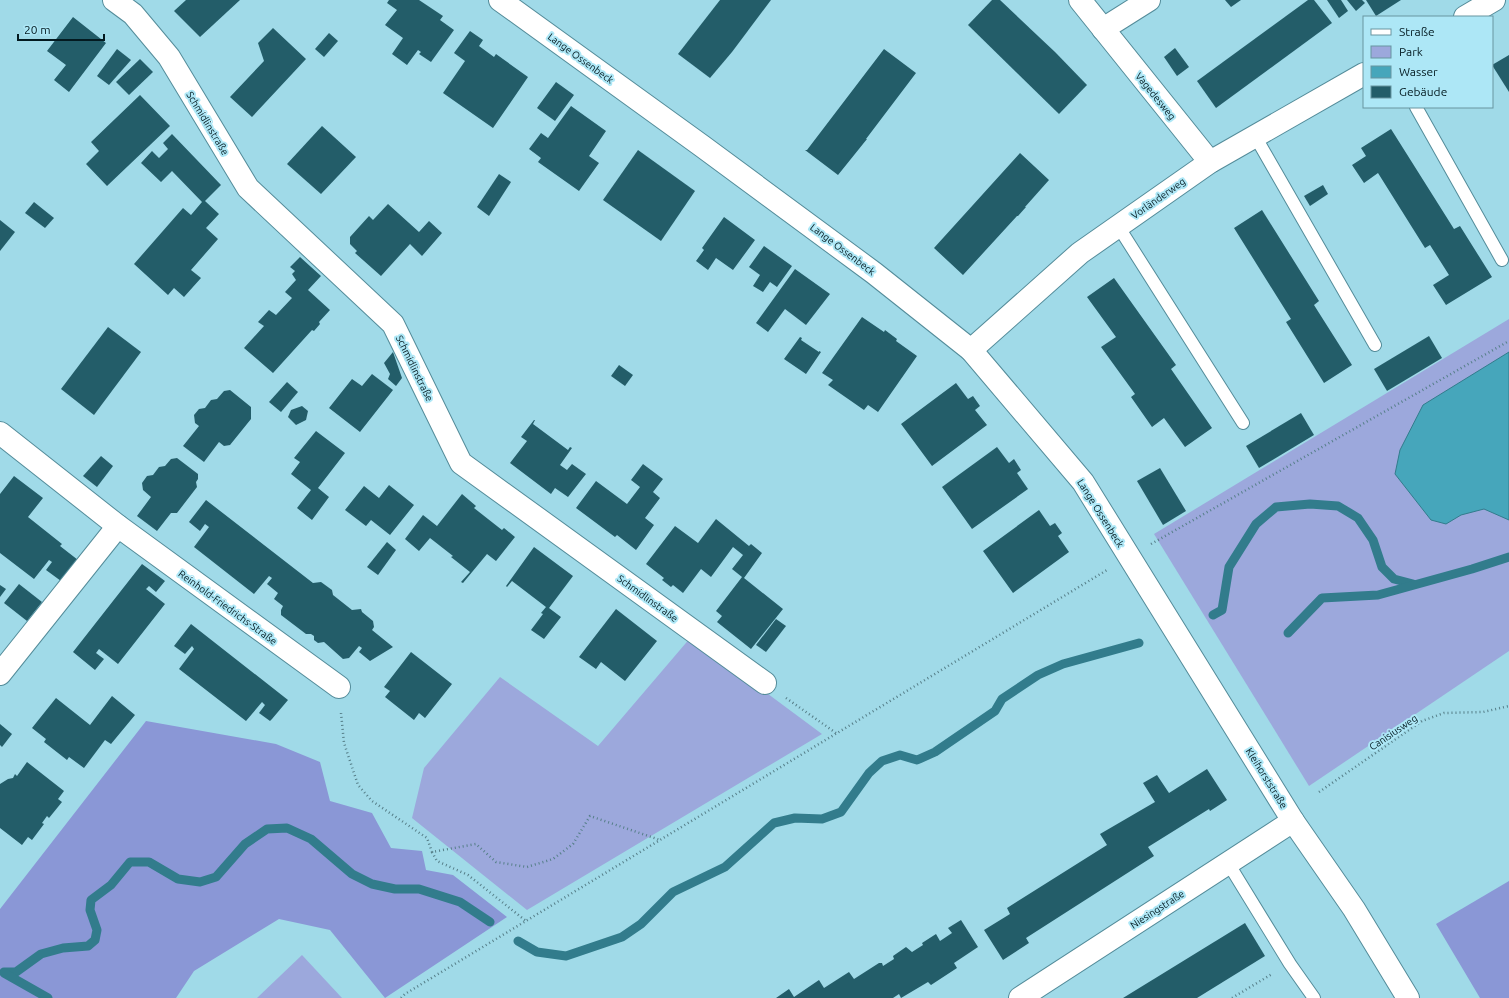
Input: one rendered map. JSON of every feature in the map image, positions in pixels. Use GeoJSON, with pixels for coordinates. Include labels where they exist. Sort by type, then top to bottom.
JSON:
{"type":"FeatureCollection","features":[{"type":"Feature","properties":{"kind":"street","name":"Schmidlinstraße"},"geometry":{"type":"LineString","coordinates":[[114,0],[133,14],[169,57],[248,188],[393,324],[461,463],[765,683]]}},
{"type":"Feature","properties":{"kind":"street","name":"Lange Ossenbeck"},"geometry":{"type":"LineString","coordinates":[[500,0],[868,268],[971,350],[1083,482],[1129,556]]}},
{"type":"Feature","properties":{"kind":"street","name":"Vagedesweg"},"geometry":{"type":"LineString","coordinates":[[1080,0],[1210,162]]}},
{"type":"Feature","properties":{"kind":"street"},"geometry":{"type":"LineString","coordinates":[[1103,29],[1149,0]]}},
{"type":"Feature","properties":{"kind":"street"},"geometry":{"type":"LineString","coordinates":[[1467,16],[1494,0]]}},
{"type":"Feature","properties":{"kind":"street","name":"Vorländerweg"},"geometry":{"type":"LineString","coordinates":[[971,350],[1080,253],[1118,226],[1210,162],[1363,75]]}},
{"type":"Feature","properties":{"kind":"street","name":"Reinhold-Friedrichs-Straße"},"geometry":{"type":"LineString","coordinates":[[0,433],[118,526],[339,687]]}},
{"type":"Feature","properties":{"kind":"street"},"geometry":{"type":"LineString","coordinates":[[0,674],[118,526]]}},
{"type":"Feature","properties":{"kind":"street","name":"Kleihorststraße"},"geometry":{"type":"LineString","coordinates":[[1129,556],[1293,821],[1354,909],[1408,998]]}},
{"type":"Feature","properties":{"kind":"street","name":"Niesingstraße"},"geometry":{"type":"LineString","coordinates":[[1020,998],[1293,821]]}},
{"type":"Feature","properties":{"kind":"lane"},"geometry":{"type":"LineString","coordinates":[[1417,108],[1502,260]]}},
{"type":"Feature","properties":{"kind":"lane"},"geometry":{"type":"LineString","coordinates":[[1255,136],[1375,345]]}},
{"type":"Feature","properties":{"kind":"lane"},"geometry":{"type":"LineString","coordinates":[[1118,226],[1243,423]]}},
{"type":"Feature","properties":{"kind":"lane"},"geometry":{"type":"LineString","coordinates":[[1228,863],[1290,964],[1314,998]]}},
{"type":"Feature","properties":{"kind":"path"},"geometry":{"type":"LineString","coordinates":[[400,998],[1129,556],[1509,341]]}},
{"type":"Feature","properties":{"kind":"path"},"geometry":{"type":"LineString","coordinates":[[765,683],[836,734]]}},
{"type":"Feature","properties":{"kind":"path"},"geometry":{"type":"LineString","coordinates":[[339,687],[344,743],[358,785],[372,801],[427,838],[437,861],[468,875],[526,921]]}},
{"type":"Feature","properties":{"kind":"path","name":"Canisiusweg"},"geometry":{"type":"LineString","coordinates":[[1319,792],[1422,721],[1444,714],[1483,712],[1509,706]]}},
{"type":"Feature","properties":{"kind":"path"},"geometry":{"type":"LineString","coordinates":[[432,852],[476,844],[496,862],[527,867],[553,859],[573,844],[590,816],[661,840]]}},
{"type":"Feature","properties":{"kind":"path"},"geometry":{"type":"LineString","coordinates":[[1232,998],[1290,964]]}},
{"type":"Feature","properties":{"kind":"green space"},"geometry":{"type":"Polygon","coordinates":[[[1509,319],[1509,651],[1309,786],[1154,534],[1509,319]]]}},
{"type":"Feature","properties":{"kind":"green space"},"geometry":{"type":"Polygon","coordinates":[[[691,637],[822,734],[527,910],[412,818],[424,768],[500,677],[598,746],[691,637]]]}},
{"type":"Feature","properties":{"kind":"green space"},"geometry":{"type":"Polygon","coordinates":[[[302,955],[342,998],[257,998],[302,955]]]}},
{"type":"Feature","properties":{"kind":"shaded area"},"geometry":{"type":"Polygon","coordinates":[[[146,721],[276,744],[320,762],[330,801],[372,813],[391,848],[422,851],[426,870],[453,875],[507,917],[385,998],[330,930],[279,919],[194,971],[176,998],[0,998],[0,909],[146,721]]]}},
{"type":"Feature","properties":{"kind":"shaded area"},"geometry":{"type":"Polygon","coordinates":[[[1509,881],[1509,998],[1480,998],[1436,924],[1509,881]]]}},
{"type":"Feature","properties":{"kind":"water"},"geometry":{"type":"Polygon","coordinates":[[[1509,352],[1509,520],[1484,509],[1461,515],[1446,524],[1431,520],[1395,474],[1400,450],[1423,405],[1509,352]]]}},
{"type":"Feature","properties":{"kind":"building"},"geometry":{"type":"Polygon","coordinates":[[[186,0],[240,0],[200,37],[174,11],[186,0]]]}},
{"type":"Feature","properties":{"kind":"building"},"geometry":{"type":"Polygon","coordinates":[[[389,0],[419,0],[443,16],[440,20],[454,30],[431,62],[419,54],[421,52],[418,50],[407,65],[392,54],[403,38],[385,25],[397,10],[387,3],[389,0]]]}},
{"type":"Feature","properties":{"kind":"building"},"geometry":{"type":"Polygon","coordinates":[[[720,0],[771,0],[732,52],[710,78],[678,54],[720,0]]]}},
{"type":"Feature","properties":{"kind":"building"},"geometry":{"type":"Polygon","coordinates":[[[992,0],[1000,0],[1055,52],[1087,85],[1059,114],[968,25],[992,0]]]}},
{"type":"Feature","properties":{"kind":"building"},"geometry":{"type":"Polygon","coordinates":[[[1225,0],[1241,0],[1231,7],[1225,0]]]}},
{"type":"Feature","properties":{"kind":"building"},"geometry":{"type":"Polygon","coordinates":[[[1308,0],[1314,0],[1332,23],[1216,108],[1197,81],[1308,0]]]}},
{"type":"Feature","properties":{"kind":"building"},"geometry":{"type":"Polygon","coordinates":[[[1327,0],[1341,0],[1348,11],[1339,18],[1327,0]]]}},
{"type":"Feature","properties":{"kind":"building"},"geometry":{"type":"Polygon","coordinates":[[[1347,0],[1362,0],[1365,3],[1356,11],[1347,0]]]}},
{"type":"Feature","properties":{"kind":"building"},"geometry":{"type":"Polygon","coordinates":[[[1366,0],[1401,0],[1376,16],[1366,0]]]}},
{"type":"Feature","properties":{"kind":"building"},"geometry":{"type":"Polygon","coordinates":[[[73,17],[106,43],[69,92],[54,80],[66,65],[47,51],[73,17]]]}},
{"type":"Feature","properties":{"kind":"building"},"geometry":{"type":"Polygon","coordinates":[[[273,28],[306,59],[252,117],[230,97],[264,61],[258,43],[273,28]]]}},
{"type":"Feature","properties":{"kind":"building"},"geometry":{"type":"Polygon","coordinates":[[[470,31],[483,40],[479,46],[494,57],[496,54],[528,77],[493,128],[443,93],[465,61],[454,53],[470,31]]]}},
{"type":"Feature","properties":{"kind":"building"},"geometry":{"type":"Polygon","coordinates":[[[329,33],[338,41],[324,57],[315,49],[329,33]]]}},
{"type":"Feature","properties":{"kind":"building"},"geometry":{"type":"Polygon","coordinates":[[[1175,48],[1189,67],[1177,76],[1164,57],[1175,48]]]}},
{"type":"Feature","properties":{"kind":"building"},"geometry":{"type":"Polygon","coordinates":[[[117,49],[131,60],[109,85],[97,76],[117,49]]]}},
{"type":"Feature","properties":{"kind":"building"},"geometry":{"type":"Polygon","coordinates":[[[884,49],[916,73],[838,175],[805,150],[807,150],[884,49]]]}},
{"type":"Feature","properties":{"kind":"building"},"geometry":{"type":"Polygon","coordinates":[[[1509,55],[1509,92],[1493,67],[1493,64],[1509,55]]]}},
{"type":"Feature","properties":{"kind":"building"},"geometry":{"type":"Polygon","coordinates":[[[140,59],[153,72],[129,95],[116,82],[140,59]]]}},
{"type":"Feature","properties":{"kind":"building"},"geometry":{"type":"Polygon","coordinates":[[[556,82],[574,95],[555,121],[537,108],[556,82]]]}},
{"type":"Feature","properties":{"kind":"building"},"geometry":{"type":"Polygon","coordinates":[[[140,95],[170,126],[107,186],[86,164],[99,151],[91,142],[140,95]]]}},
{"type":"Feature","properties":{"kind":"building"},"geometry":{"type":"Polygon","coordinates":[[[571,106],[606,131],[589,156],[599,163],[579,191],[538,162],[541,158],[529,149],[541,133],[548,138],[571,106]]]}},
{"type":"Feature","properties":{"kind":"building"},"geometry":{"type":"Polygon","coordinates":[[[322,126],[356,157],[321,194],[287,164],[322,126]]]}},
{"type":"Feature","properties":{"kind":"building"},"geometry":{"type":"Polygon","coordinates":[[[1391,129],[1454,229],[1460,226],[1492,277],[1446,305],[1433,285],[1449,275],[1430,245],[1425,248],[1378,173],[1364,183],[1352,165],[1366,156],[1361,148],[1391,129]]]}},
{"type":"Feature","properties":{"kind":"building"},"geometry":{"type":"Polygon","coordinates":[[[172,134],[221,185],[205,201],[219,214],[206,228],[218,239],[191,270],[201,278],[184,297],[174,288],[168,295],[134,264],[183,208],[191,215],[202,202],[172,171],[161,182],[141,163],[152,151],[159,158],[168,149],[163,143],[172,134]]]}},
{"type":"Feature","properties":{"kind":"building"},"geometry":{"type":"Polygon","coordinates":[[[638,150],[695,191],[661,241],[603,200],[638,150]]]}},
{"type":"Feature","properties":{"kind":"building"},"geometry":{"type":"Polygon","coordinates":[[[1020,153],[1049,180],[963,275],[934,248],[1020,153]]]}},
{"type":"Feature","properties":{"kind":"building"},"geometry":{"type":"Polygon","coordinates":[[[499,174],[511,182],[489,216],[477,207],[499,174]]]}},
{"type":"Feature","properties":{"kind":"building"},"geometry":{"type":"Polygon","coordinates":[[[1323,185],[1328,194],[1310,206],[1304,196],[1323,185]]]}},
{"type":"Feature","properties":{"kind":"building"},"geometry":{"type":"Polygon","coordinates":[[[34,202],[54,218],[45,228],[25,213],[34,202]]]}},
{"type":"Feature","properties":{"kind":"building"},"geometry":{"type":"Polygon","coordinates":[[[388,204],[419,232],[429,221],[442,233],[422,256],[410,244],[381,276],[355,253],[357,251],[350,244],[350,237],[369,216],[373,220],[388,204]]]}},
{"type":"Feature","properties":{"kind":"building"},"geometry":{"type":"Polygon","coordinates":[[[1262,210],[1319,301],[1314,305],[1352,365],[1324,383],[1286,322],[1291,319],[1234,228],[1262,210]]]}},
{"type":"Feature","properties":{"kind":"building"},"geometry":{"type":"Polygon","coordinates":[[[724,217],[755,240],[733,270],[716,258],[708,270],[696,261],[704,250],[702,248],[724,217]]]}},
{"type":"Feature","properties":{"kind":"building"},"geometry":{"type":"Polygon","coordinates":[[[0,220],[15,232],[0,251],[0,220]]]}},
{"type":"Feature","properties":{"kind":"building"},"geometry":{"type":"Polygon","coordinates":[[[764,246],[792,266],[777,287],[770,282],[763,292],[753,286],[760,275],[749,267],[764,246]]]}},
{"type":"Feature","properties":{"kind":"building"},"geometry":{"type":"Polygon","coordinates":[[[300,257],[321,276],[308,290],[330,310],[319,322],[320,324],[314,331],[312,330],[273,373],[244,348],[264,326],[258,322],[269,310],[276,315],[292,298],[285,292],[296,280],[292,274],[295,271],[290,267],[300,257]]]}},
{"type":"Feature","properties":{"kind":"building"},"geometry":{"type":"Polygon","coordinates":[[[795,269],[830,294],[806,325],[785,309],[768,332],[756,323],[795,269]]]}},
{"type":"Feature","properties":{"kind":"building"},"geometry":{"type":"Polygon","coordinates":[[[1114,278],[1176,365],[1171,369],[1212,428],[1185,447],[1164,418],[1152,427],[1131,397],[1135,394],[1101,347],[1116,337],[1087,297],[1114,278]]]}},
{"type":"Feature","properties":{"kind":"building"},"geometry":{"type":"Polygon","coordinates":[[[862,317],[884,332],[885,330],[897,339],[896,341],[917,356],[878,412],[868,405],[864,410],[828,385],[833,380],[822,373],[862,317]]]}},
{"type":"Feature","properties":{"kind":"building"},"geometry":{"type":"Polygon","coordinates":[[[108,327],[141,352],[94,415],[61,389],[108,327]]]}},
{"type":"Feature","properties":{"kind":"building"},"geometry":{"type":"Polygon","coordinates":[[[1429,336],[1442,358],[1387,391],[1374,369],[1429,336]]]}},
{"type":"Feature","properties":{"kind":"building"},"geometry":{"type":"Polygon","coordinates":[[[800,337],[802,338],[801,340],[821,352],[806,374],[784,359],[800,337]]]}},
{"type":"Feature","properties":{"kind":"building"},"geometry":{"type":"Polygon","coordinates":[[[393,352],[402,378],[396,386],[388,379],[390,374],[384,363],[393,352]]]}},
{"type":"Feature","properties":{"kind":"building"},"geometry":{"type":"Polygon","coordinates":[[[619,365],[633,375],[625,386],[611,376],[619,365]]]}},
{"type":"Feature","properties":{"kind":"building"},"geometry":{"type":"Polygon","coordinates":[[[372,374],[393,390],[360,432],[329,408],[352,379],[362,386],[372,374]]]}},
{"type":"Feature","properties":{"kind":"building"},"geometry":{"type":"Polygon","coordinates":[[[287,382],[298,392],[281,412],[269,402],[287,382]]]}},
{"type":"Feature","properties":{"kind":"building"},"geometry":{"type":"Polygon","coordinates":[[[956,383],[968,399],[973,396],[980,406],[975,410],[987,425],[932,466],[901,424],[956,383]]]}},
{"type":"Feature","properties":{"kind":"building"},"geometry":{"type":"Polygon","coordinates":[[[230,390],[251,407],[251,419],[230,445],[224,446],[219,442],[204,462],[183,446],[199,426],[195,423],[194,415],[199,409],[205,408],[211,400],[217,399],[224,391],[230,390]]]}},
{"type":"Feature","properties":{"kind":"building"},"geometry":{"type":"Polygon","coordinates":[[[302,406],[308,411],[306,420],[296,425],[288,417],[291,410],[302,406]]]}},
{"type":"Feature","properties":{"kind":"building"},"geometry":{"type":"Polygon","coordinates":[[[1301,413],[1314,435],[1259,468],[1246,446],[1301,413]]]}},
{"type":"Feature","properties":{"kind":"building"},"geometry":{"type":"Polygon","coordinates":[[[534,420],[533,424],[568,450],[570,447],[572,448],[560,465],[567,470],[572,464],[586,474],[568,497],[555,488],[551,494],[510,463],[527,441],[521,437],[534,420]]]}},
{"type":"Feature","properties":{"kind":"building"},"geometry":{"type":"Polygon","coordinates":[[[316,431],[345,453],[318,488],[329,497],[312,520],[297,508],[311,490],[291,474],[300,462],[294,458],[316,431]]]}},
{"type":"Feature","properties":{"kind":"building"},"geometry":{"type":"Polygon","coordinates":[[[997,447],[1009,463],[1014,459],[1021,470],[1017,473],[1028,489],[972,529],[942,487],[997,447]]]}},
{"type":"Feature","properties":{"kind":"building"},"geometry":{"type":"Polygon","coordinates":[[[101,456],[113,466],[97,487],[83,476],[101,456]]]}},
{"type":"Feature","properties":{"kind":"building"},"geometry":{"type":"Polygon","coordinates":[[[177,458],[198,474],[198,479],[196,482],[197,487],[177,513],[171,513],[157,531],[137,516],[151,497],[143,490],[142,483],[147,476],[153,475],[159,467],[165,466],[171,459],[177,458]]]}},
{"type":"Feature","properties":{"kind":"building"},"geometry":{"type":"Polygon","coordinates":[[[643,464],[663,479],[653,492],[660,498],[645,518],[654,525],[636,550],[617,535],[615,537],[576,508],[596,481],[627,504],[640,487],[631,480],[643,464]]]}},
{"type":"Feature","properties":{"kind":"building"},"geometry":{"type":"Polygon","coordinates":[[[1160,468],[1186,511],[1163,525],[1137,481],[1160,468]]]}},
{"type":"Feature","properties":{"kind":"building"},"geometry":{"type":"Polygon","coordinates":[[[14,476],[43,498],[28,517],[62,544],[60,546],[78,560],[61,581],[46,570],[52,562],[49,560],[34,579],[0,553],[0,494],[14,476]]]}},
{"type":"Feature","properties":{"kind":"building"},"geometry":{"type":"Polygon","coordinates":[[[389,485],[414,505],[390,535],[371,520],[366,526],[345,510],[364,486],[379,498],[389,485]]]}},
{"type":"Feature","properties":{"kind":"building"},"geometry":{"type":"Polygon","coordinates":[[[462,494],[476,506],[474,508],[502,530],[504,528],[515,537],[496,561],[487,554],[463,583],[461,582],[470,572],[430,538],[419,551],[405,539],[423,515],[437,526],[462,494]]]}},
{"type":"Feature","properties":{"kind":"building"},"geometry":{"type":"Polygon","coordinates":[[[206,500],[313,583],[321,582],[332,590],[333,595],[352,610],[361,609],[362,612],[373,621],[374,627],[372,630],[393,647],[370,661],[359,652],[362,648],[359,646],[349,658],[343,659],[324,642],[318,643],[314,640],[314,636],[311,634],[306,634],[281,615],[283,606],[274,599],[278,593],[267,584],[272,578],[269,576],[254,594],[194,547],[209,527],[205,524],[200,531],[189,522],[206,500]]]}},
{"type":"Feature","properties":{"kind":"building"},"geometry":{"type":"Polygon","coordinates":[[[1039,510],[1050,526],[1055,523],[1062,533],[1058,536],[1069,552],[1013,593],[983,551],[1039,510]]]}},
{"type":"Feature","properties":{"kind":"building"},"geometry":{"type":"Polygon","coordinates":[[[716,519],[749,546],[751,544],[762,553],[744,578],[783,609],[751,649],[717,622],[722,616],[716,611],[742,577],[732,569],[743,555],[733,547],[711,577],[701,569],[683,593],[673,585],[671,587],[662,580],[664,578],[646,564],[675,526],[698,543],[716,519]]]}},
{"type":"Feature","properties":{"kind":"building"},"geometry":{"type":"Polygon","coordinates":[[[387,542],[396,550],[378,575],[367,567],[387,542]]]}},
{"type":"Feature","properties":{"kind":"building"},"geometry":{"type":"Polygon","coordinates":[[[534,547],[573,576],[549,608],[561,617],[544,639],[531,630],[543,614],[541,613],[546,607],[512,581],[507,587],[506,586],[534,547]]]}},
{"type":"Feature","properties":{"kind":"building"},"geometry":{"type":"Polygon","coordinates":[[[142,564],[165,581],[156,592],[149,586],[146,589],[165,604],[118,664],[99,649],[96,653],[104,659],[95,670],[73,652],[142,564]]]}},
{"type":"Feature","properties":{"kind":"building"},"geometry":{"type":"Polygon","coordinates":[[[19,584],[42,602],[27,621],[4,603],[19,584]]]}},
{"type":"Feature","properties":{"kind":"building"},"geometry":{"type":"Polygon","coordinates":[[[0,585],[6,589],[0,597],[0,585]]]}},
{"type":"Feature","properties":{"kind":"building"},"geometry":{"type":"Polygon","coordinates":[[[616,609],[657,641],[625,681],[601,662],[596,669],[579,657],[616,609]]]}},
{"type":"Feature","properties":{"kind":"building"},"geometry":{"type":"Polygon","coordinates":[[[776,619],[786,626],[766,652],[756,645],[776,619]]]}},
{"type":"Feature","properties":{"kind":"building"},"geometry":{"type":"Polygon","coordinates":[[[191,624],[288,700],[270,721],[259,713],[265,705],[262,702],[246,721],[179,669],[194,649],[192,646],[185,654],[174,646],[191,624]]]}},
{"type":"Feature","properties":{"kind":"building"},"geometry":{"type":"Polygon","coordinates":[[[411,652],[452,684],[425,718],[419,713],[414,720],[385,697],[390,691],[384,687],[411,652]]]}},
{"type":"Feature","properties":{"kind":"building"},"geometry":{"type":"Polygon","coordinates":[[[112,696],[135,715],[111,744],[105,740],[84,768],[69,757],[67,760],[44,742],[46,739],[32,728],[56,698],[90,725],[112,696]]]}},
{"type":"Feature","properties":{"kind":"building"},"geometry":{"type":"Polygon","coordinates":[[[0,724],[12,734],[2,747],[0,745],[0,724]]]}},
{"type":"Feature","properties":{"kind":"building"},"geometry":{"type":"Polygon","coordinates":[[[27,762],[64,791],[58,799],[62,802],[49,818],[47,816],[42,823],[44,824],[32,840],[28,837],[22,845],[0,828],[0,784],[13,778],[15,774],[17,776],[27,762]]]}},
{"type":"Feature","properties":{"kind":"building"},"geometry":{"type":"Polygon","coordinates":[[[1207,769],[1227,800],[1210,811],[1209,809],[1148,847],[1154,856],[1026,938],[1029,943],[1003,960],[984,930],[1010,914],[1007,908],[1107,845],[1100,834],[1155,802],[1143,783],[1157,775],[1169,793],[1207,769]]]}},
{"type":"Feature","properties":{"kind":"building"},"geometry":{"type":"Polygon","coordinates":[[[961,920],[978,947],[954,963],[957,968],[931,985],[928,982],[901,998],[899,994],[893,998],[776,998],[789,989],[794,997],[819,980],[824,988],[849,972],[854,979],[879,963],[882,963],[883,966],[894,959],[893,956],[906,947],[912,952],[936,934],[940,941],[952,933],[948,928],[961,920]]]}},
{"type":"Feature","properties":{"kind":"building"},"geometry":{"type":"Polygon","coordinates":[[[1245,923],[1265,956],[1197,998],[1123,998],[1245,923]]]}},
{"type":"Feature","properties":{"kind":"waterway"},"geometry":{"type":"LineString","coordinates":[[1213,615],[1222,610],[1229,567],[1256,524],[1276,507],[1310,504],[1338,506],[1358,518],[1373,540],[1382,567],[1394,579],[1413,584]]}},
{"type":"Feature","properties":{"kind":"waterway"},"geometry":{"type":"LineString","coordinates":[[1288,633],[1322,598],[1378,595],[1472,569],[1509,557]]}},
{"type":"Feature","properties":{"kind":"waterway"},"geometry":{"type":"LineString","coordinates":[[518,941],[537,952],[566,956],[622,937],[641,924],[673,892],[725,867],[774,823],[795,818],[822,819],[841,812],[869,773],[882,761],[900,755],[917,760],[935,752],[995,711],[1002,699],[1038,675],[1063,664],[1139,643]]}},
{"type":"Feature","properties":{"kind":"waterway"},"geometry":{"type":"LineString","coordinates":[[4,972],[16,972],[41,954],[63,948],[88,946],[95,940],[97,930],[90,910],[91,900],[111,885],[130,862],[149,862],[178,879],[200,882],[216,877],[245,844],[267,829],[287,828],[311,839],[352,874],[372,884],[395,889],[419,889],[460,902],[490,922]]}},
{"type":"Feature","properties":{"kind":"waterway"},"geometry":{"type":"LineString","coordinates":[[4,973],[48,998]]}}]}
